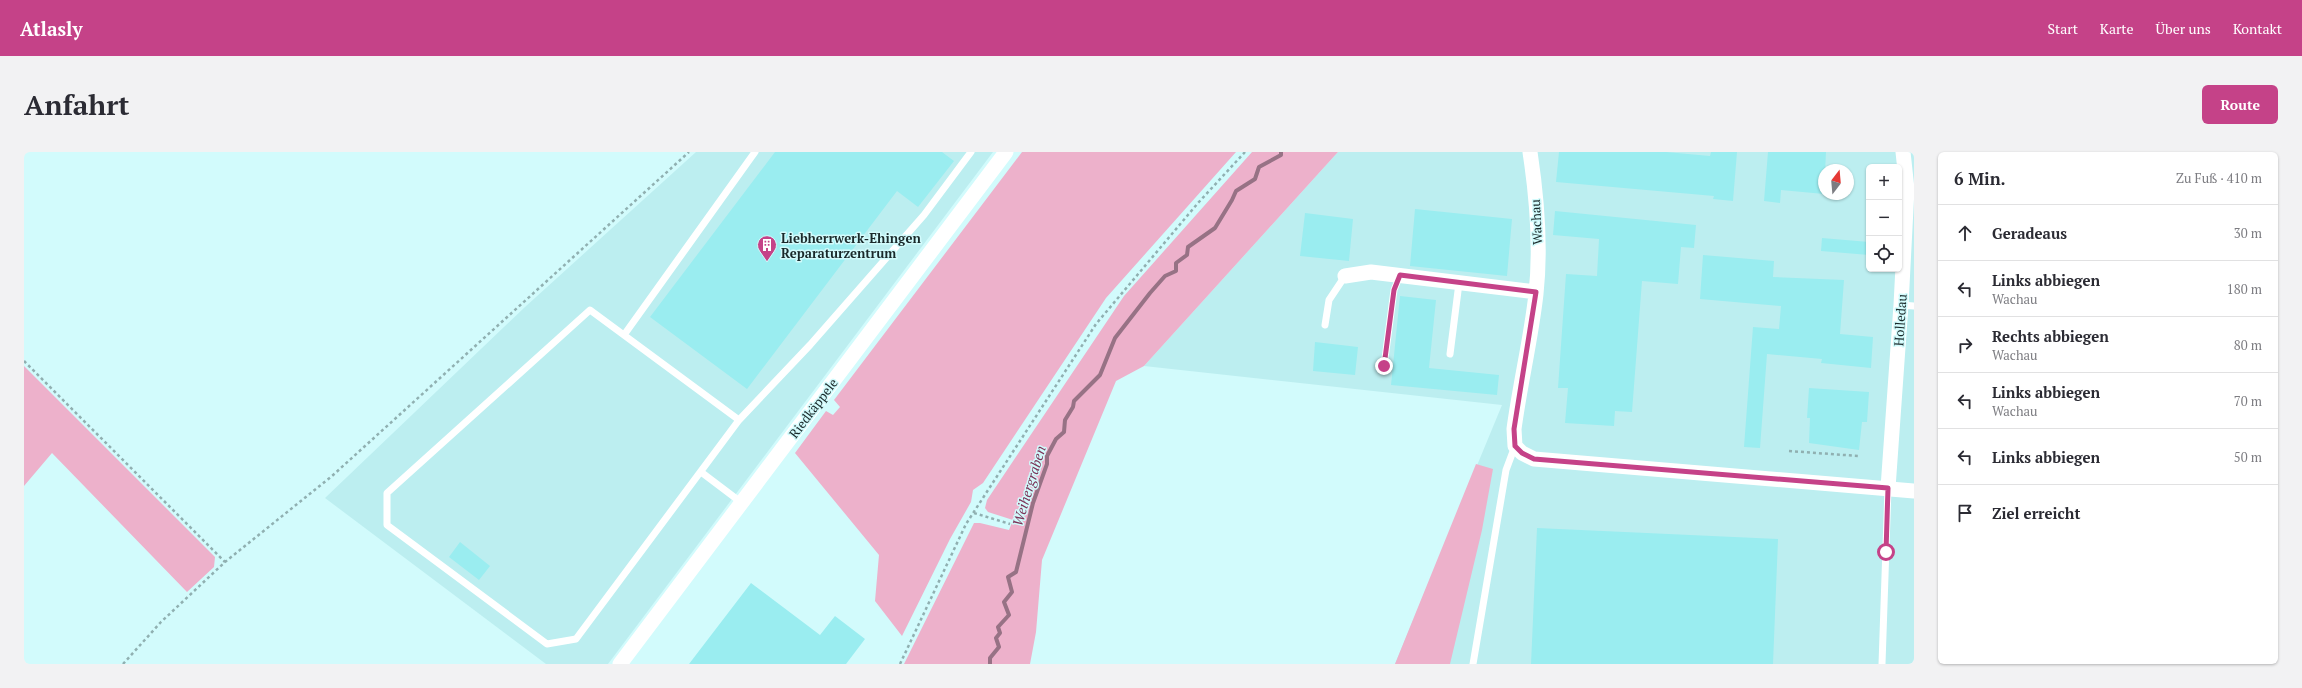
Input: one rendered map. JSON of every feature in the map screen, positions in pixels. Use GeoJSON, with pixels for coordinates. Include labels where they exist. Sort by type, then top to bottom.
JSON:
{"type":"FeatureCollection","features":[{"type":"Feature","properties":{"kind":"street","name":"Riedkäppele"},"geometry":{"type":"LineString","coordinates":[[620,664],[1006,152]]}},
{"type":"Feature","properties":{"kind":"street","name":"Wachau"},"geometry":{"type":"LineString","coordinates":[[1515,446],[1514,429],[1536,292],[1537,247],[1534,178],[1530,152]]}},
{"type":"Feature","properties":{"kind":"street","name":"Holledau"},"geometry":{"type":"LineString","coordinates":[[1888,488],[1908,306],[1907,189],[1903,152]]}},
{"type":"Feature","properties":{"kind":"street"},"geometry":{"type":"LineString","coordinates":[[1345,276],[1371,272],[1536,292]]}},
{"type":"Feature","properties":{"kind":"street"},"geometry":{"type":"LineString","coordinates":[[1515,446],[1522,453],[1534,459],[1914,491]]}},
{"type":"Feature","properties":{"kind":"lane"},"geometry":{"type":"LineString","coordinates":[[624,335],[755,152]]}},
{"type":"Feature","properties":{"kind":"lane"},"geometry":{"type":"LineString","coordinates":[[739,420],[590,310],[387,493],[387,525],[547,644],[576,639],[739,420],[810,345],[924,215],[971,152]]}},
{"type":"Feature","properties":{"kind":"lane"},"geometry":{"type":"LineString","coordinates":[[1384,366],[1394,290],[1400,275]]}},
{"type":"Feature","properties":{"kind":"lane"},"geometry":{"type":"LineString","coordinates":[[1325,325],[1329,300],[1345,276]]}},
{"type":"Feature","properties":{"kind":"lane"},"geometry":{"type":"LineString","coordinates":[[1450,354],[1459,282]]}},
{"type":"Feature","properties":{"kind":"lane"},"geometry":{"type":"LineString","coordinates":[[1473,664],[1506,470],[1515,446]]}},
{"type":"Feature","properties":{"kind":"lane"},"geometry":{"type":"LineString","coordinates":[[701,472],[742,503]]}},
{"type":"Feature","properties":{"kind":"lane"},"geometry":{"type":"LineString","coordinates":[[1882,664],[1888,488]]}},
{"type":"Feature","properties":{"kind":"path"},"geometry":{"type":"LineString","coordinates":[[123,664],[161,622],[225,562],[332,476],[689,152]]}},
{"type":"Feature","properties":{"kind":"path"},"geometry":{"type":"LineString","coordinates":[[900,664],[974,513],[1096,324],[1198,202],[1245,152]]}},
{"type":"Feature","properties":{"kind":"path"},"geometry":{"type":"LineString","coordinates":[[24,361],[225,562]]}},
{"type":"Feature","properties":{"kind":"path"},"geometry":{"type":"LineString","coordinates":[[1789,451],[1858,456]]}},
{"type":"Feature","properties":{"kind":"path"},"geometry":{"type":"LineString","coordinates":[[974,513],[1010,524]]}},
{"type":"Feature","properties":{"kind":"shaded area"},"geometry":{"type":"Polygon","coordinates":[[[696,152],[993,152],[608,664],[546,664],[325,498],[525,307],[696,152]]]}},
{"type":"Feature","properties":{"kind":"shaded area"},"geometry":{"type":"Polygon","coordinates":[[[1022,152],[1236,152],[1106,298],[983,483],[973,490],[971,502],[950,539],[902,636],[875,601],[879,555],[795,453],[826,411],[833,415],[840,407],[834,400],[1022,152]]]}},
{"type":"Feature","properties":{"kind":"shaded area"},"geometry":{"type":"Polygon","coordinates":[[[1252,152],[1338,152],[1144,366],[1116,381],[1042,560],[1036,632],[1030,664],[904,664],[974,523],[1009,530],[1013,520],[988,512],[985,508],[987,500],[1124,296],[1252,152]]]}},
{"type":"Feature","properties":{"kind":"shaded area"},"geometry":{"type":"Polygon","coordinates":[[[1338,152],[1914,152],[1914,664],[1395,664],[1502,405],[1144,366],[1338,152]]]}},
{"type":"Feature","properties":{"kind":"shaded area"},"geometry":{"type":"Polygon","coordinates":[[[24,366],[215,557],[214,567],[187,592],[52,453],[24,486],[24,366]]]}},
{"type":"Feature","properties":{"kind":"shaded area"},"geometry":{"type":"Polygon","coordinates":[[[1476,464],[1493,469],[1482,530],[1450,664],[1395,664],[1476,464]]]}},
{"type":"Feature","properties":{"kind":"building","name":"Liebherrwerk-Ehingen Reparaturzentrum"},"geometry":{"type":"Polygon","coordinates":[[[775,152],[942,152],[954,161],[918,207],[897,191],[747,389],[650,317],[775,152]]]}},
{"type":"Feature","properties":{"kind":"building"},"geometry":{"type":"Polygon","coordinates":[[[1559,152],[1666,152],[1710,156],[1711,152],[1737,152],[1733,201],[1713,199],[1714,196],[1556,182],[1559,152]]]}},
{"type":"Feature","properties":{"kind":"building"},"geometry":{"type":"Polygon","coordinates":[[[1768,152],[1826,152],[1825,164],[1818,164],[1818,193],[1781,190],[1780,203],[1764,201],[1768,152]]]}},
{"type":"Feature","properties":{"kind":"building"},"geometry":{"type":"Polygon","coordinates":[[[1415,209],[1512,219],[1507,276],[1410,266],[1415,209]]]}},
{"type":"Feature","properties":{"kind":"building"},"geometry":{"type":"Polygon","coordinates":[[[1555,211],[1696,225],[1694,248],[1681,247],[1678,284],[1642,281],[1632,412],[1615,411],[1614,426],[1565,423],[1568,388],[1558,388],[1566,274],[1597,276],[1599,239],[1553,235],[1555,211]]]}},
{"type":"Feature","properties":{"kind":"building"},"geometry":{"type":"Polygon","coordinates":[[[1305,213],[1353,219],[1349,261],[1300,256],[1305,213]]]}},
{"type":"Feature","properties":{"kind":"building"},"geometry":{"type":"Polygon","coordinates":[[[1822,238],[1866,242],[1866,255],[1821,251],[1822,238]]]}},
{"type":"Feature","properties":{"kind":"building"},"geometry":{"type":"Polygon","coordinates":[[[1703,255],[1774,261],[1773,277],[1844,280],[1840,334],[1873,337],[1871,368],[1821,363],[1822,359],[1767,354],[1760,448],[1744,447],[1753,327],[1779,329],[1781,306],[1700,299],[1703,255]]]}},
{"type":"Feature","properties":{"kind":"building"},"geometry":{"type":"Polygon","coordinates":[[[1400,296],[1436,300],[1429,368],[1499,375],[1497,395],[1391,385],[1400,296]]]}},
{"type":"Feature","properties":{"kind":"building"},"geometry":{"type":"Polygon","coordinates":[[[1315,342],[1358,347],[1355,375],[1313,371],[1315,342]]]}},
{"type":"Feature","properties":{"kind":"building"},"geometry":{"type":"Polygon","coordinates":[[[1809,388],[1869,392],[1867,422],[1862,422],[1859,450],[1809,443],[1810,418],[1807,418],[1809,388]]]}},
{"type":"Feature","properties":{"kind":"building"},"geometry":{"type":"Polygon","coordinates":[[[1537,528],[1778,539],[1773,664],[1531,664],[1537,528]]]}},
{"type":"Feature","properties":{"kind":"building"},"geometry":{"type":"Polygon","coordinates":[[[460,542],[490,566],[479,580],[449,557],[460,542]]]}},
{"type":"Feature","properties":{"kind":"building"},"geometry":{"type":"Polygon","coordinates":[[[751,583],[820,635],[835,616],[865,639],[846,664],[689,664],[751,583]]]}},
{"type":"Feature","properties":{"kind":"waterway","name":"Weihergraben"},"geometry":{"type":"LineString","coordinates":[[990,664],[990,658],[999,647],[996,638],[1000,633],[998,627],[1009,615],[1004,602],[1012,592],[1008,577],[1016,572],[1033,503],[1047,464],[1047,456],[1056,439],[1064,432],[1065,420],[1073,407],[1074,401],[1100,375],[1115,338],[1165,276],[1176,271],[1176,263],[1187,255],[1188,247],[1215,228],[1236,191],[1255,179],[1259,167],[1281,155],[1281,152]]}},
{"type":"Feature","properties":{"kind":"place","name":"Liebherrwerk-Ehingen Reparaturzentrum"},"geometry":{"type":"Point","coordinates":[767,262]}},
{"type":"Feature","properties":{"kind":"route"},"geometry":{"type":"LineString","coordinates":[[1384,366],[1394,290],[1400,275],[1536,292],[1514,429],[1515,446],[1522,453],[1534,459],[1888,488],[1886,552]]}}]}
